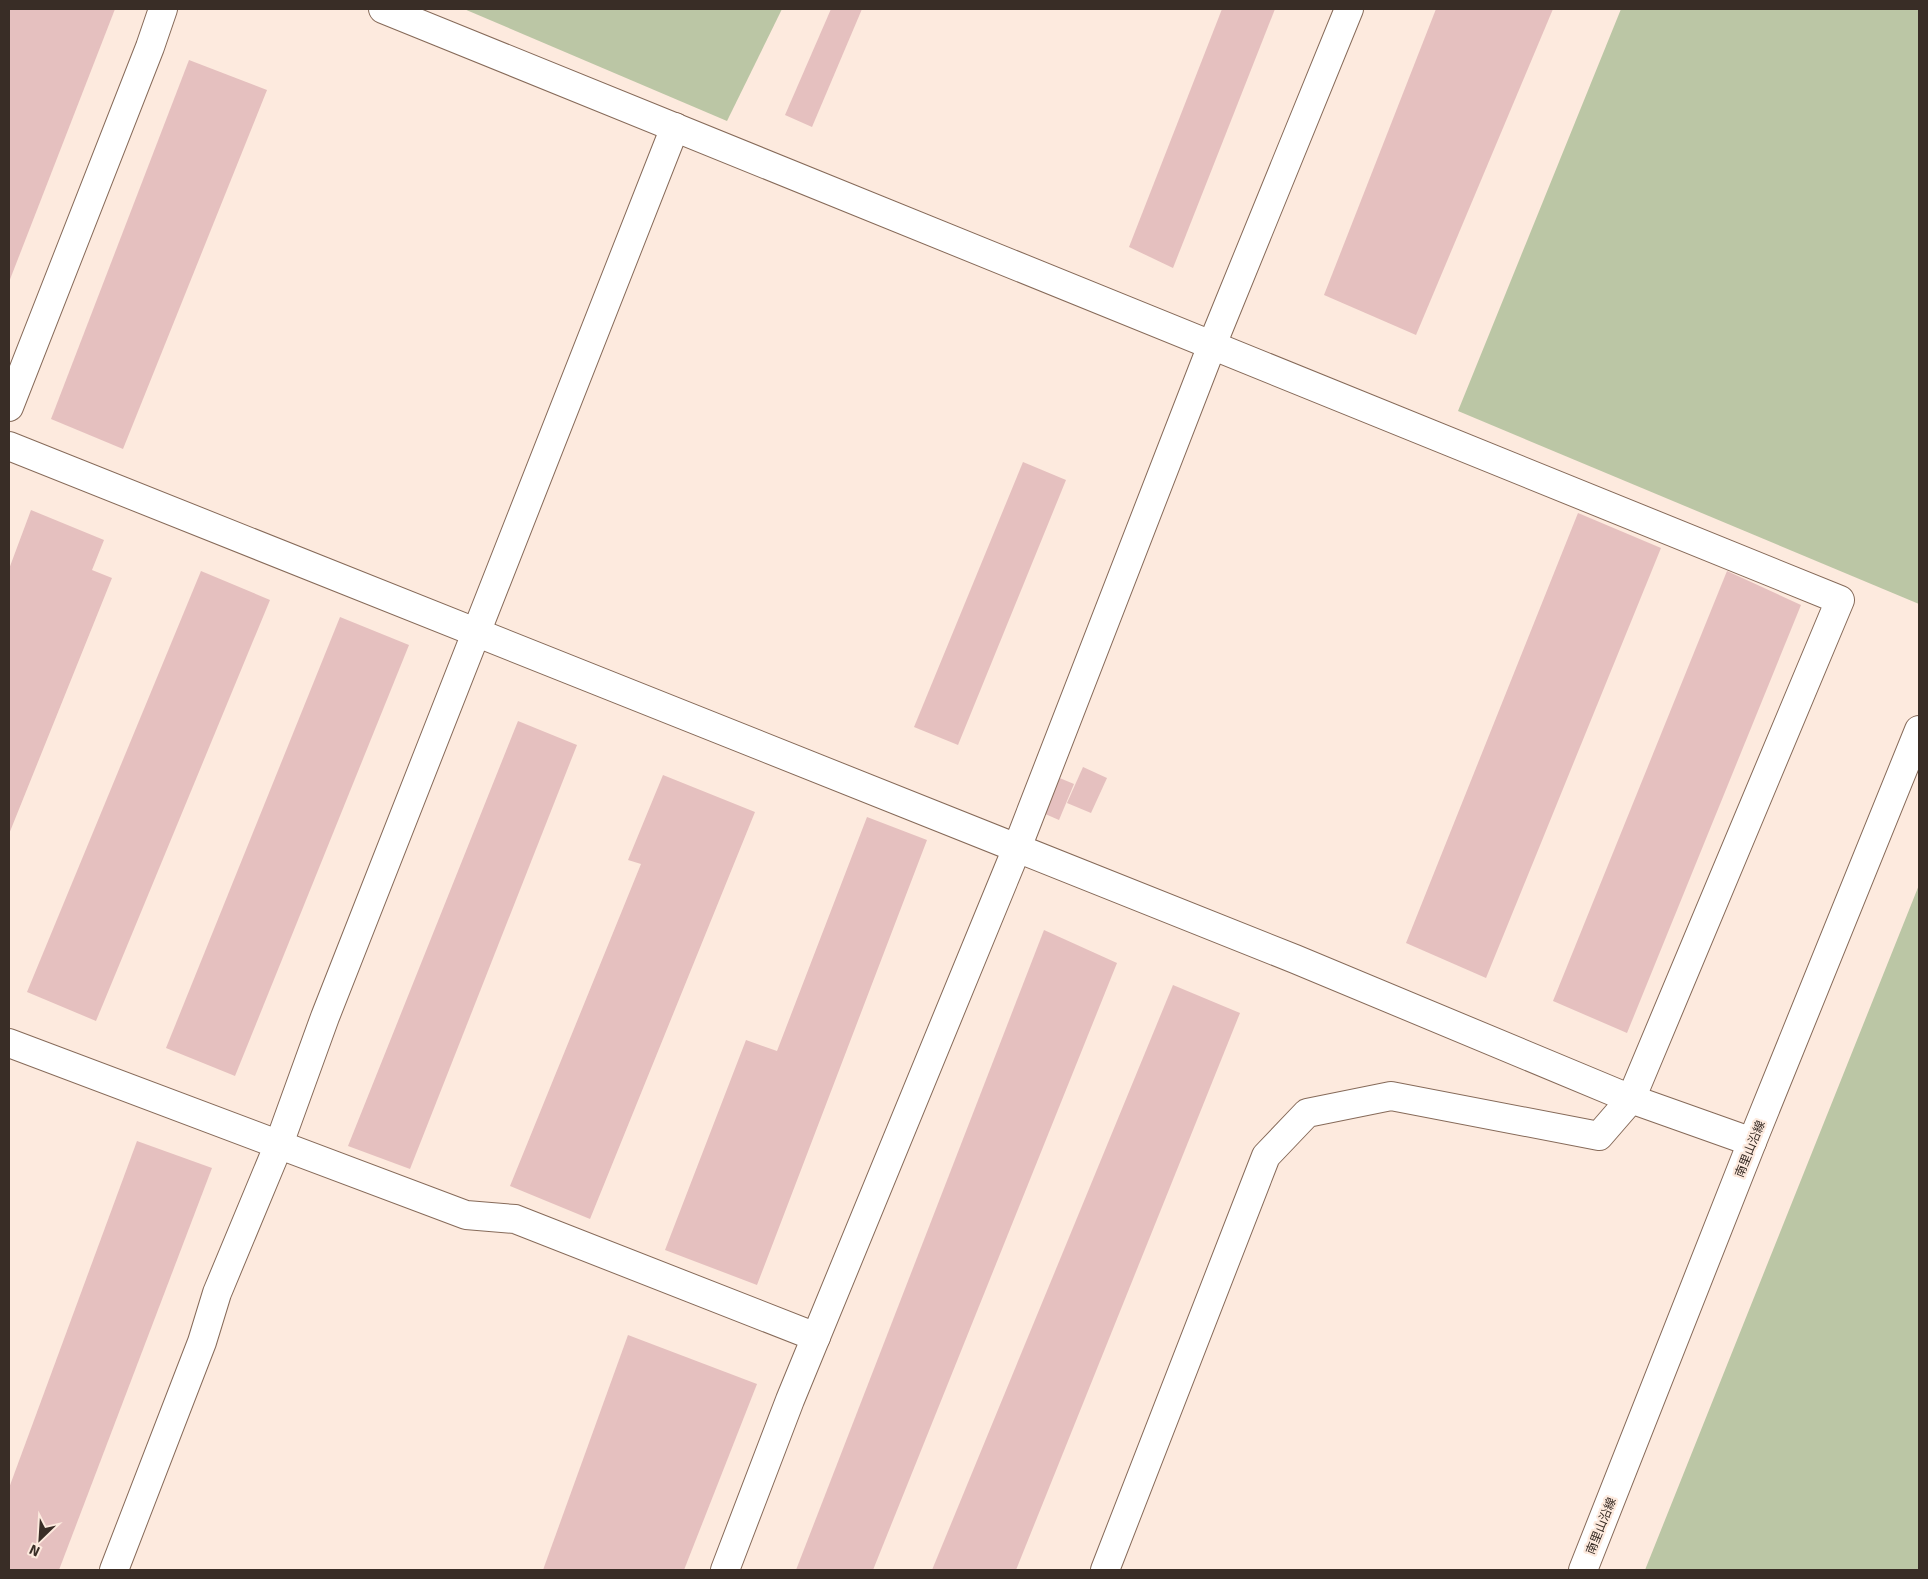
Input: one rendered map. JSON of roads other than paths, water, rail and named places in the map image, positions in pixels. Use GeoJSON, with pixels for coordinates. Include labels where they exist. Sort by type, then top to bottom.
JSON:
{"type":"FeatureCollection","features":[{"type":"Feature","properties":{"kind":"street"},"geometry":{"type":"LineString","coordinates":[[9,407],[150,47],[163,9]]}},
{"type":"Feature","properties":{"kind":"street"},"geometry":{"type":"LineString","coordinates":[[383,9],[1840,600],[1631,1099],[1600,1136],[1391,1096],[1307,1112],[1266,1156],[1105,1570]]}},
{"type":"Feature","properties":{"kind":"street"},"geometry":{"type":"LineString","coordinates":[[725,1570],[816,1337],[1017,848],[1213,345],[1349,9]]}},
{"type":"Feature","properties":{"kind":"street"},"geometry":{"type":"LineString","coordinates":[[114,1570],[202,1342],[217,1293],[279,1144],[325,1017],[675,127]]}},
{"type":"Feature","properties":{"kind":"street"},"geometry":{"type":"LineString","coordinates":[[9,446],[1295,959],[1631,1099],[1752,1142]]}},
{"type":"Feature","properties":{"kind":"street","name":"南里山沿線"},"geometry":{"type":"LineString","coordinates":[[1584,1570],[1752,1142],[1919,730]]}},
{"type":"Feature","properties":{"kind":"street"},"geometry":{"type":"LineString","coordinates":[[9,1043],[466,1215],[515,1218],[816,1337]]}}]}
